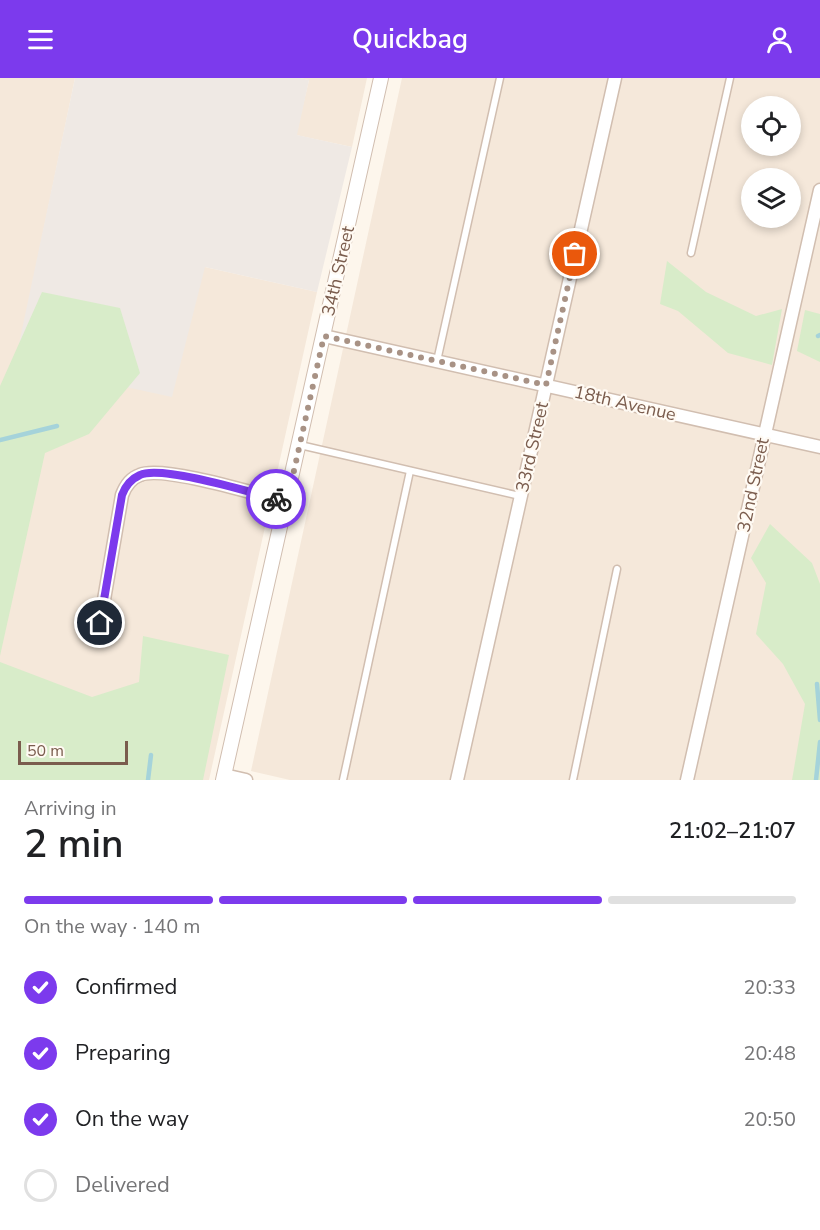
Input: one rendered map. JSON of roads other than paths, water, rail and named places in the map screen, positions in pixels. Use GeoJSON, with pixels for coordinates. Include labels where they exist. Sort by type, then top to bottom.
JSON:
{"type":"FeatureCollection","features":[{"type":"Feature","properties":{"kind":"street","name":"34th Street"},"geometry":{"type":"LineString","coordinates":[[224,778],[381,78]]}},
{"type":"Feature","properties":{"kind":"street","name":"33rd Street"},"geometry":{"type":"LineString","coordinates":[[457,780],[615,78]]}},
{"type":"Feature","properties":{"kind":"street","name":"32nd Street"},"geometry":{"type":"LineString","coordinates":[[687,780],[820,190]]}},
{"type":"Feature","properties":{"kind":"street","name":"18th Avenue"},"geometry":{"type":"LineString","coordinates":[[324,336],[820,447]]}},
{"type":"Feature","properties":{"kind":"street"},"geometry":{"type":"LineString","coordinates":[[100,623],[122,495],[125,487],[139,475],[161,472],[287,502]]}},
{"type":"Feature","properties":{"kind":"street"},"geometry":{"type":"LineString","coordinates":[[224,778],[246,780]]}},
{"type":"Feature","properties":{"kind":"lane"},"geometry":{"type":"LineString","coordinates":[[437,361],[500,78]]}},
{"type":"Feature","properties":{"kind":"lane"},"geometry":{"type":"LineString","coordinates":[[691,253],[730,78]]}},
{"type":"Feature","properties":{"kind":"lane"},"geometry":{"type":"LineString","coordinates":[[300,445],[521,496]]}},
{"type":"Feature","properties":{"kind":"lane"},"geometry":{"type":"LineString","coordinates":[[344,780],[410,471]]}},
{"type":"Feature","properties":{"kind":"lane"},"geometry":{"type":"LineString","coordinates":[[573,780],[617,569]]}},
{"type":"Feature","properties":{"kind":"waterway"},"geometry":{"type":"LineString","coordinates":[[0,440],[57,426]]}},
{"type":"Feature","properties":{"kind":"waterway"},"geometry":{"type":"LineString","coordinates":[[817,684],[820,720]]}},
{"type":"Feature","properties":{"kind":"waterway"},"geometry":{"type":"LineString","coordinates":[[816,780],[820,742]]}},
{"type":"Feature","properties":{"kind":"waterway"},"geometry":{"type":"LineString","coordinates":[[148,780],[151,755]]}}]}
